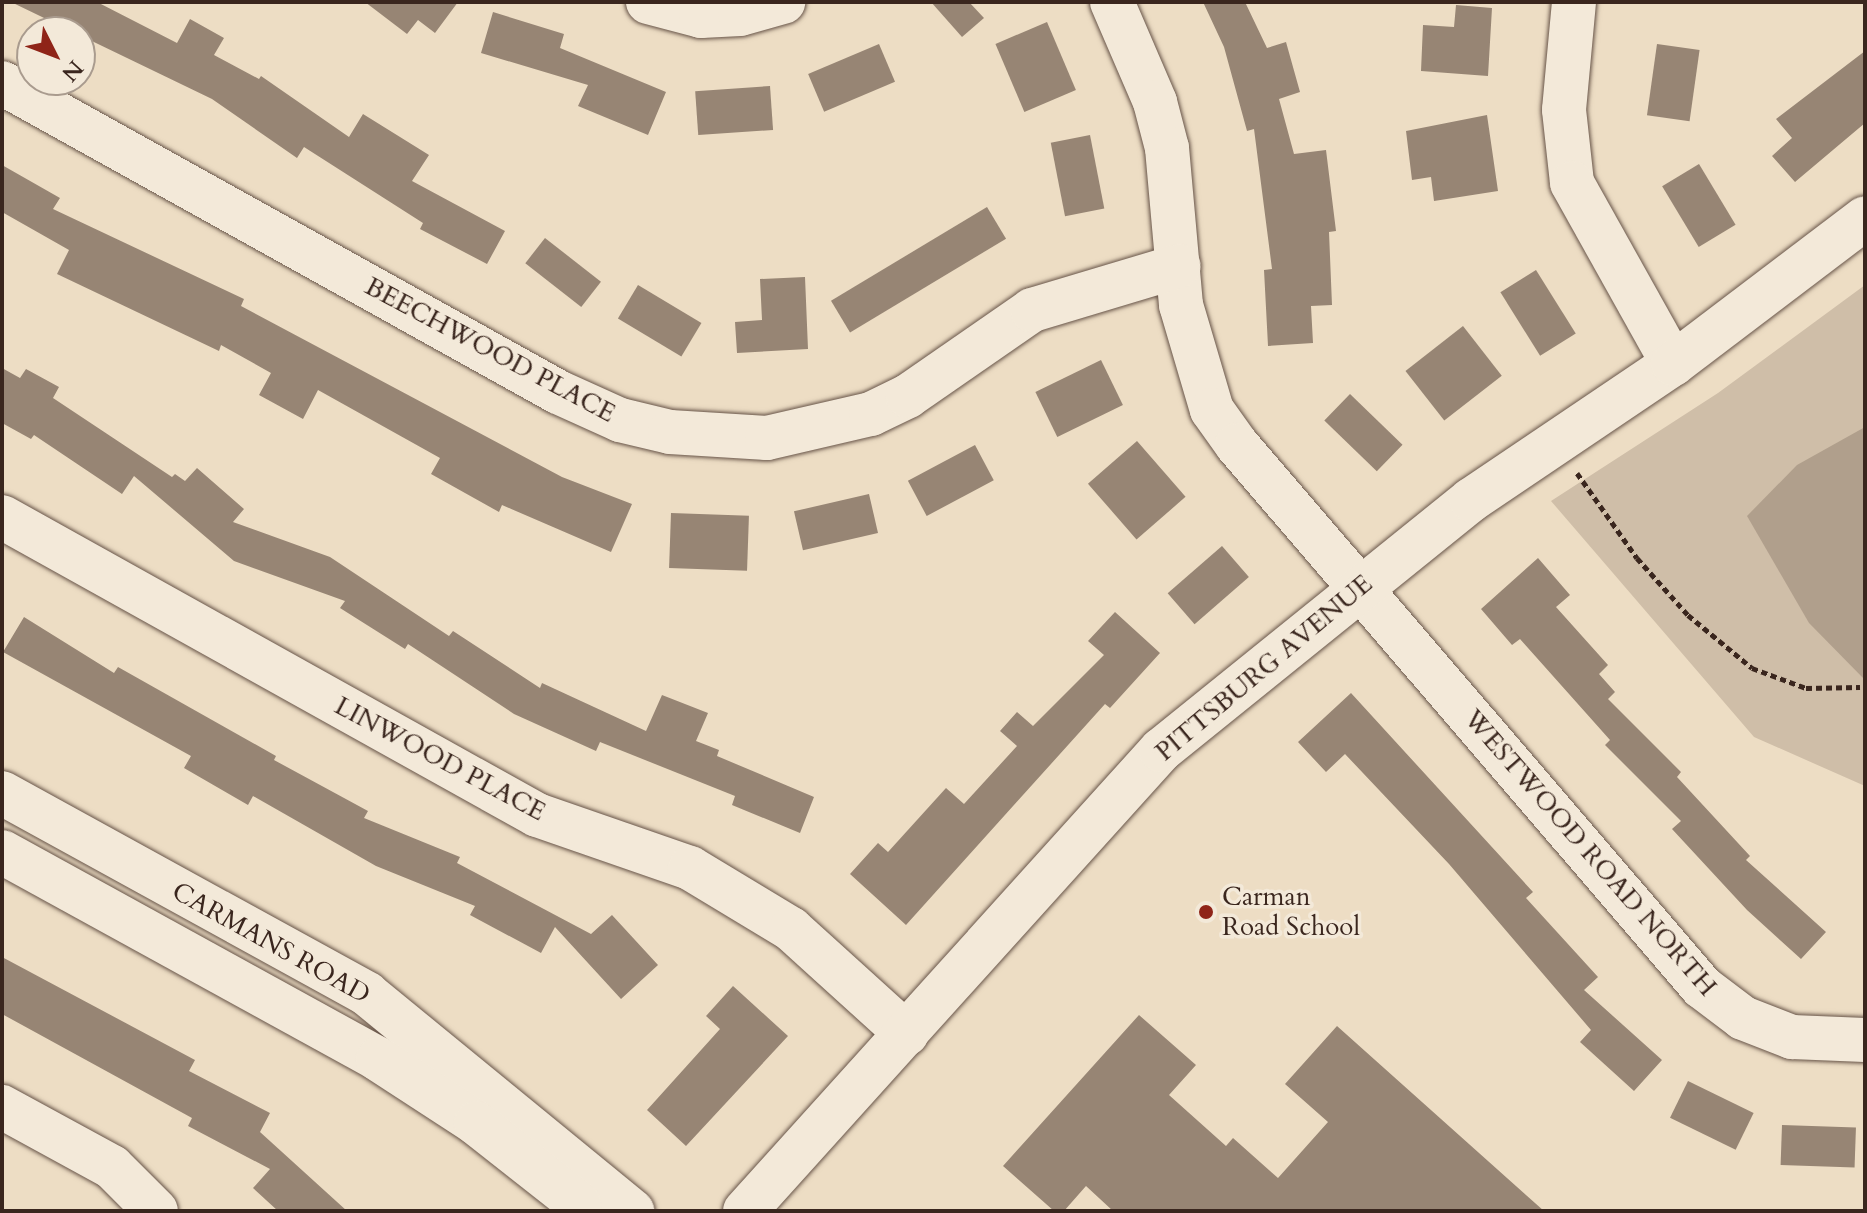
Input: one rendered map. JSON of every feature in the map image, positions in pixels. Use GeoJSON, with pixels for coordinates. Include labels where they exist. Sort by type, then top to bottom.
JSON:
{"type":"FeatureCollection","features":[{"type":"Feature","properties":{"kind":"street"},"geometry":{"type":"LineString","coordinates":[[648,2],[701,16],[740,14],[783,2]]}},
{"type":"Feature","properties":{"kind":"street","name":"WESTWOOD ROAD NORTH"},"geometry":{"type":"LineString","coordinates":[[1112,2],[1155,102],[1167,148],[1181,305],[1212,410],[1702,987],[1743,1018],[1792,1037],[1865,1040]]}},
{"type":"Feature","properties":{"kind":"street"},"geometry":{"type":"LineString","coordinates":[[1574,2],[1564,110],[1572,183],[1673,364]]}},
{"type":"Feature","properties":{"kind":"street","name":"BEECHWOOD PLACE"},"geometry":{"type":"LineString","coordinates":[[2,83],[558,392],[620,420],[670,432],[767,438],[871,414],[908,396],[1032,310],[1179,266]]}},
{"type":"Feature","properties":{"kind":"street","name":"PITTSBURG AVENUE"},"geometry":{"type":"LineString","coordinates":[[745,1211],[1161,750],[1471,500],[1673,364],[1865,218]]}},
{"type":"Feature","properties":{"kind":"street","name":"LINWOOD PLACE"},"geometry":{"type":"LineString","coordinates":[[2,517],[537,815],[690,868],[791,929],[907,1034]]}},
{"type":"Feature","properties":{"kind":"street","name":"CARMANS ROAD"},"geometry":{"type":"LineString","coordinates":[[2,793],[367,994],[632,1211]]}},
{"type":"Feature","properties":{"kind":"street","name":"CARMANS ROAD"},"geometry":{"type":"LineString","coordinates":[[2,852],[378,1059],[476,1123],[589,1211]]}},
{"type":"Feature","properties":{"kind":"street"},"geometry":{"type":"LineString","coordinates":[[2,1107],[112,1167],[156,1211]]}},
{"type":"Feature","properties":{"kind":"path"},"geometry":{"type":"LineString","coordinates":[[1556,442],[1637,558],[1688,615],[1752,668],[1806,688],[1860,687]]}},
{"type":"Feature","properties":{"kind":"shaded area"},"geometry":{"type":"Polygon","coordinates":[[[1865,285],[1865,786],[1754,737],[1551,501],[1718,393],[1865,285]]]}},
{"type":"Feature","properties":{"kind":"shaded area"},"geometry":{"type":"Polygon","coordinates":[[[1865,427],[1865,680],[1809,623],[1747,516],[1797,465],[1865,427]]]}},
{"type":"Feature","properties":{"kind":"building"},"geometry":{"type":"Polygon","coordinates":[[[11,2],[97,2],[177,43],[190,19],[224,38],[214,55],[259,79],[261,76],[349,137],[363,114],[429,155],[412,181],[505,231],[487,264],[420,229],[423,223],[304,147],[297,158],[212,99],[96,43],[96,16],[40,16],[11,2]]]}},
{"type":"Feature","properties":{"kind":"building"},"geometry":{"type":"Polygon","coordinates":[[[365,2],[458,2],[435,33],[418,20],[407,34],[365,2]]]}},
{"type":"Feature","properties":{"kind":"building"},"geometry":{"type":"Polygon","coordinates":[[[931,2],[969,2],[984,18],[962,37],[931,2]]]}},
{"type":"Feature","properties":{"kind":"building"},"geometry":{"type":"Polygon","coordinates":[[[1203,2],[1245,2],[1267,48],[1286,42],[1300,92],[1279,99],[1294,154],[1326,150],[1336,231],[1329,232],[1332,305],[1311,306],[1313,343],[1268,346],[1264,270],[1272,269],[1254,129],[1247,131],[1224,47],[1203,2]]]}},
{"type":"Feature","properties":{"kind":"building"},"geometry":{"type":"Polygon","coordinates":[[[1456,5],[1492,8],[1488,76],[1421,71],[1423,25],[1454,27],[1456,5]]]}},
{"type":"Feature","properties":{"kind":"building"},"geometry":{"type":"Polygon","coordinates":[[[493,12],[564,34],[560,48],[666,92],[648,135],[578,106],[588,85],[481,53],[493,12]]]}},
{"type":"Feature","properties":{"kind":"building"},"geometry":{"type":"Polygon","coordinates":[[[1047,22],[1076,90],[1024,112],[995,44],[1047,22]]]}},
{"type":"Feature","properties":{"kind":"building"},"geometry":{"type":"Polygon","coordinates":[[[879,44],[895,82],[824,112],[808,74],[879,44]]]}},
{"type":"Feature","properties":{"kind":"building"},"geometry":{"type":"Polygon","coordinates":[[[1657,44],[1700,50],[1690,121],[1647,115],[1657,44]]]}},
{"type":"Feature","properties":{"kind":"building"},"geometry":{"type":"Polygon","coordinates":[[[1865,51],[1865,123],[1795,182],[1772,156],[1792,138],[1776,119],[1865,51]]]}},
{"type":"Feature","properties":{"kind":"building"},"geometry":{"type":"Polygon","coordinates":[[[770,86],[773,130],[698,135],[695,91],[770,86]]]}},
{"type":"Feature","properties":{"kind":"building"},"geometry":{"type":"Polygon","coordinates":[[[1487,115],[1498,191],[1434,201],[1431,177],[1412,180],[1406,131],[1487,115]]]}},
{"type":"Feature","properties":{"kind":"building"},"geometry":{"type":"Polygon","coordinates":[[[1090,135],[1104,209],[1065,216],[1051,143],[1090,135]]]}},
{"type":"Feature","properties":{"kind":"building"},"geometry":{"type":"Polygon","coordinates":[[[1699,164],[1736,225],[1699,247],[1662,186],[1699,164]]]}},
{"type":"Feature","properties":{"kind":"building"},"geometry":{"type":"Polygon","coordinates":[[[2,165],[60,198],[53,209],[244,299],[241,306],[562,477],[632,504],[611,552],[502,505],[499,512],[431,474],[440,458],[318,390],[303,419],[259,395],[271,373],[221,345],[219,351],[57,274],[69,250],[2,212],[2,165]]]}},
{"type":"Feature","properties":{"kind":"building"},"geometry":{"type":"Polygon","coordinates":[[[987,207],[1006,239],[850,332],[831,301],[987,207]]]}},
{"type":"Feature","properties":{"kind":"building"},"geometry":{"type":"Polygon","coordinates":[[[545,238],[601,282],[581,307],[525,263],[545,238]]]}},
{"type":"Feature","properties":{"kind":"building"},"geometry":{"type":"Polygon","coordinates":[[[1536,270],[1576,334],[1540,356],[1500,292],[1536,270]]]}},
{"type":"Feature","properties":{"kind":"building"},"geometry":{"type":"Polygon","coordinates":[[[805,277],[808,349],[737,353],[735,322],[762,320],[760,279],[805,277]]]}},
{"type":"Feature","properties":{"kind":"building"},"geometry":{"type":"Polygon","coordinates":[[[638,285],[701,323],[681,357],[618,318],[638,285]]]}},
{"type":"Feature","properties":{"kind":"building"},"geometry":{"type":"Polygon","coordinates":[[[1463,326],[1502,376],[1444,421],[1405,371],[1463,326]]]}},
{"type":"Feature","properties":{"kind":"building"},"geometry":{"type":"Polygon","coordinates":[[[1101,360],[1123,405],[1057,437],[1035,392],[1101,360]]]}},
{"type":"Feature","properties":{"kind":"building"},"geometry":{"type":"Polygon","coordinates":[[[2,368],[20,378],[26,369],[59,387],[53,398],[172,477],[175,474],[185,481],[197,468],[244,509],[233,522],[330,557],[449,636],[453,631],[540,688],[542,683],[646,731],[662,695],[708,713],[696,741],[719,750],[717,756],[814,797],[800,833],[732,805],[735,796],[600,742],[596,751],[514,714],[408,644],[405,649],[340,608],[345,601],[234,561],[134,476],[122,494],[34,435],[31,439],[2,423],[2,368]]]}},
{"type":"Feature","properties":{"kind":"building"},"geometry":{"type":"Polygon","coordinates":[[[1350,394],[1403,445],[1377,471],[1324,421],[1350,394]]]}},
{"type":"Feature","properties":{"kind":"building"},"geometry":{"type":"Polygon","coordinates":[[[1137,441],[1186,497],[1136,539],[1088,484],[1137,441]]]}},
{"type":"Feature","properties":{"kind":"building"},"geometry":{"type":"Polygon","coordinates":[[[975,445],[994,480],[927,516],[908,481],[975,445]]]}},
{"type":"Feature","properties":{"kind":"building"},"geometry":{"type":"Polygon","coordinates":[[[869,494],[878,533],[803,550],[794,511],[869,494]]]}},
{"type":"Feature","properties":{"kind":"building"},"geometry":{"type":"Polygon","coordinates":[[[671,513],[749,516],[747,571],[669,568],[671,513]]]}},
{"type":"Feature","properties":{"kind":"building"},"geometry":{"type":"Polygon","coordinates":[[[1222,546],[1249,577],[1195,624],[1168,593],[1222,546]]]}},
{"type":"Feature","properties":{"kind":"building"},"geometry":{"type":"Polygon","coordinates":[[[1538,558],[1570,595],[1556,607],[1608,665],[1599,674],[1615,692],[1608,699],[1681,772],[1677,777],[1750,856],[1746,860],[1826,932],[1801,959],[1747,910],[1672,829],[1681,821],[1605,745],[1610,740],[1520,639],[1512,645],[1481,609],[1538,558]]]}},
{"type":"Feature","properties":{"kind":"building"},"geometry":{"type":"Polygon","coordinates":[[[1115,612],[1160,653],[1110,708],[1105,704],[906,925],[850,874],[878,843],[888,852],[946,788],[964,804],[1017,746],[1000,731],[1017,712],[1033,726],[1104,655],[1088,641],[1115,612]]]}},
{"type":"Feature","properties":{"kind":"building"},"geometry":{"type":"Polygon","coordinates":[[[24,617],[114,673],[118,667],[276,756],[274,760],[368,811],[364,818],[460,857],[457,863],[591,934],[612,915],[658,965],[621,999],[555,927],[541,953],[470,915],[475,906],[376,866],[253,796],[248,805],[184,768],[191,756],[3,652],[24,617]]]}},
{"type":"Feature","properties":{"kind":"building"},"geometry":{"type":"Polygon","coordinates":[[[1351,693],[1533,892],[1526,898],[1598,977],[1584,990],[1662,1060],[1634,1091],[1580,1042],[1591,1030],[1449,864],[1345,754],[1326,772],[1298,742],[1351,693]]]}},
{"type":"Feature","properties":{"kind":"building"},"geometry":{"type":"Polygon","coordinates":[[[2,957],[195,1060],[189,1071],[270,1113],[260,1132],[347,1211],[278,1211],[253,1188],[270,1169],[188,1126],[192,1118],[2,1014],[2,957]]]}},
{"type":"Feature","properties":{"kind":"building"},"geometry":{"type":"Polygon","coordinates":[[[733,986],[788,1036],[686,1146],[647,1110],[720,1029],[706,1016],[733,986]]]}},
{"type":"Feature","properties":{"kind":"building"},"geometry":{"type":"Polygon","coordinates":[[[1139,1015],[1196,1065],[1169,1095],[1226,1146],[1233,1138],[1278,1178],[1328,1122],[1285,1084],[1337,1026],[1544,1211],[1113,1211],[1086,1186],[1064,1211],[1054,1211],[1003,1166],[1139,1015]]]}},
{"type":"Feature","properties":{"kind":"building"},"geometry":{"type":"Polygon","coordinates":[[[1688,1081],[1754,1113],[1736,1150],[1670,1118],[1688,1081]]]}},
{"type":"Feature","properties":{"kind":"building"},"geometry":{"type":"Polygon","coordinates":[[[1782,1125],[1856,1128],[1855,1168],[1781,1165],[1782,1125]]]}},
{"type":"Feature","properties":{"kind":"place","name":"Carman Road School"},"geometry":{"type":"Point","coordinates":[1206,912]}}]}
